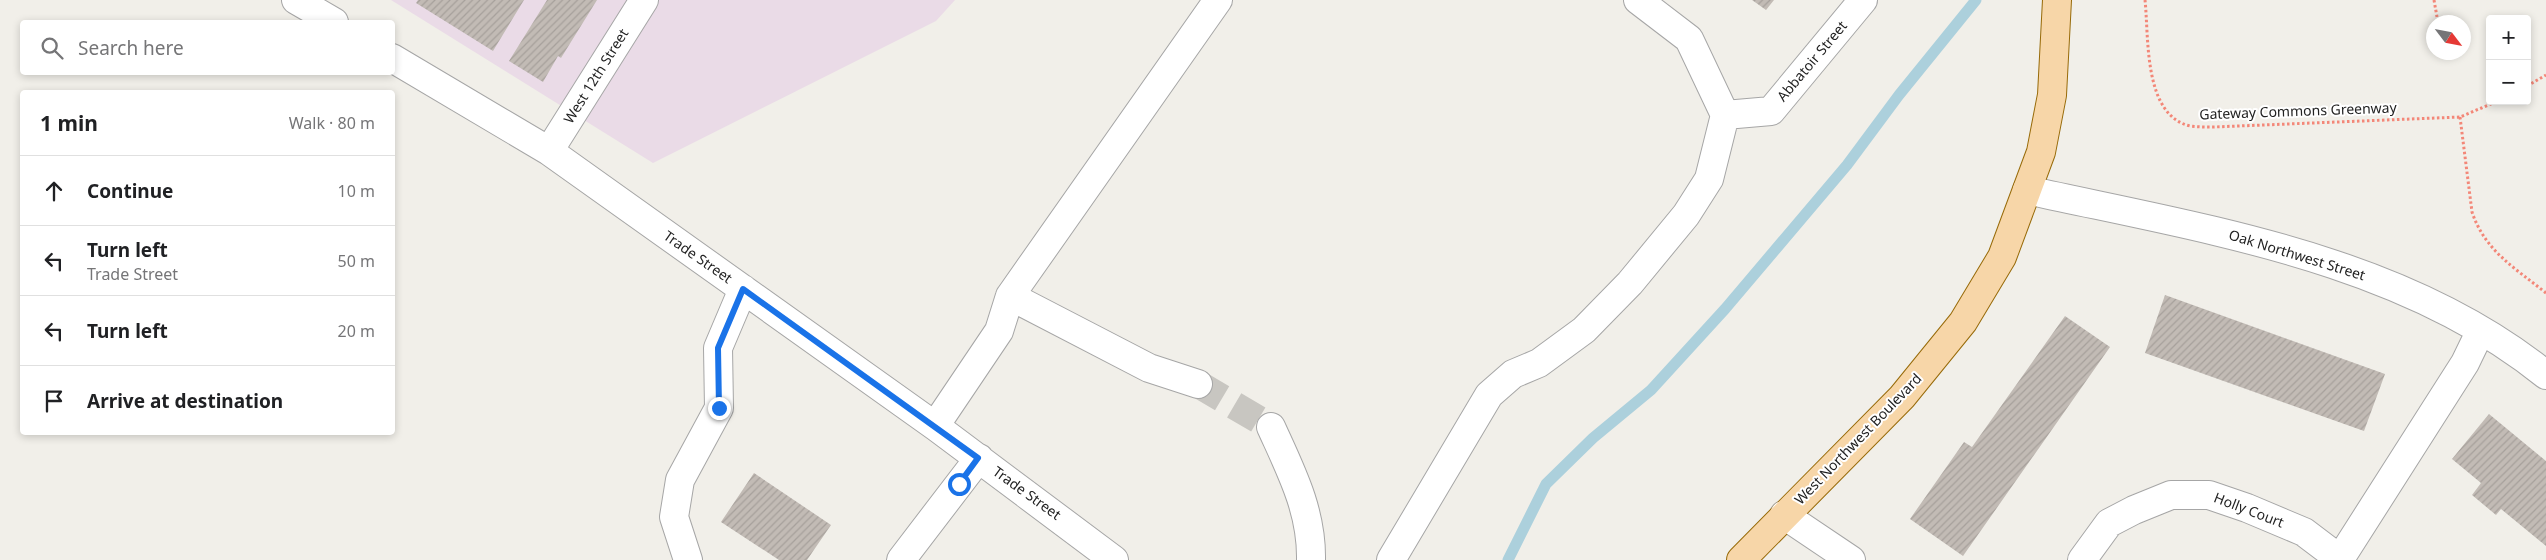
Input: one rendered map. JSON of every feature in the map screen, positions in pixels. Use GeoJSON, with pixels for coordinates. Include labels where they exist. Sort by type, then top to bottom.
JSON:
{"type":"FeatureCollection","features":[{"type":"Feature","properties":{"kind":"main road","name":"West Northwest Boulevard"},"geometry":{"type":"LineString","coordinates":[[1741,560],[1902,397],[1963,322],[2002,257],[2041,152],[2052,95],[2057,0]]}},
{"type":"Feature","properties":{"kind":"street"},"geometry":{"type":"LineString","coordinates":[[296,0],[331,20]]}},
{"type":"Feature","properties":{"kind":"street","name":"West 12th Street"},"geometry":{"type":"LineString","coordinates":[[549,151],[644,0]]}},
{"type":"Feature","properties":{"kind":"street"},"geometry":{"type":"LineString","coordinates":[[935,426],[1000,331],[1010,296],[1218,0]]}},
{"type":"Feature","properties":{"kind":"street"},"geometry":{"type":"LineString","coordinates":[[1391,560],[1489,395],[1513,374],[1539,363],[1584,330],[1630,283],[1686,215],[1709,180],[1726,114],[1689,39],[1638,0]]}},
{"type":"Feature","properties":{"kind":"street","name":"Abbatoir Street"},"geometry":{"type":"LineString","coordinates":[[1726,114],[1771,111],[1863,0]]}},
{"type":"Feature","properties":{"kind":"street","name":"Trade Street"},"geometry":{"type":"LineString","coordinates":[[395,60],[549,151],[935,426],[1114,560]]}},
{"type":"Feature","properties":{"kind":"street","name":"Oak Northwest Street"},"geometry":{"type":"LineString","coordinates":[[2027,190],[2235,236],[2352,270],[2429,302],[2480,332],[2546,376]]}},
{"type":"Feature","properties":{"kind":"street"},"geometry":{"type":"LineString","coordinates":[[688,560],[674,517],[680,480],[719,408],[718,348],[743,289]]}},
{"type":"Feature","properties":{"kind":"street"},"geometry":{"type":"LineString","coordinates":[[1010,296],[1149,368],[1198,384]]}},
{"type":"Feature","properties":{"kind":"street","name":"Holly Court"},"geometry":{"type":"LineString","coordinates":[[2082,560],[2109,523],[2134,510],[2171,495],[2209,495],[2247,508],[2304,532],[2340,560],[2465,362],[2480,332]]}},
{"type":"Feature","properties":{"kind":"street"},"geometry":{"type":"LineString","coordinates":[[1270,428],[1299,487],[1311,544],[1311,560]]}},
{"type":"Feature","properties":{"kind":"street"},"geometry":{"type":"LineString","coordinates":[[901,560],[978,458]]}},
{"type":"Feature","properties":{"kind":"street"},"geometry":{"type":"LineString","coordinates":[[1784,516],[1851,560]]}},
{"type":"Feature","properties":{"kind":"path","name":"Gateway Commons Greenway"},"geometry":{"type":"LineString","coordinates":[[2145,0],[2154,90],[2164,108],[2178,120],[2190,126],[2214,127],[2460,117],[2488,105]]}},
{"type":"Feature","properties":{"kind":"path"},"geometry":{"type":"LineString","coordinates":[[2434,0],[2437,15]]}},
{"type":"Feature","properties":{"kind":"path"},"geometry":{"type":"LineString","coordinates":[[2531,84],[2546,75]]}},
{"type":"Feature","properties":{"kind":"path"},"geometry":{"type":"LineString","coordinates":[[2460,117],[2472,212],[2484,240],[2498,254],[2546,293]]}},
{"type":"Feature","properties":{"kind":"shaded area"},"geometry":{"type":"Polygon","coordinates":[[[391,0],[955,0],[936,21],[653,163],[391,0]]]}},
{"type":"Feature","properties":{"kind":"building"},"geometry":{"type":"Polygon","coordinates":[[[418,0],[524,0],[493,51],[416,3],[418,0]]]}},
{"type":"Feature","properties":{"kind":"building"},"geometry":{"type":"Polygon","coordinates":[[[547,0],[597,0],[561,58],[558,56],[543,82],[509,61],[547,0]]]}},
{"type":"Feature","properties":{"kind":"building"},"geometry":{"type":"Polygon","coordinates":[[[1752,0],[1774,0],[1766,10],[1752,0]]]}},
{"type":"Feature","properties":{"kind":"building"},"geometry":{"type":"Polygon","coordinates":[[[2165,295],[2385,374],[2364,431],[2145,353],[2165,295]]]}},
{"type":"Feature","properties":{"kind":"building"},"geometry":{"type":"Polygon","coordinates":[[[2065,316],[2110,347],[1963,556],[1910,519],[1964,442],[1972,447],[2065,316]]]}},
{"type":"Feature","properties":{"kind":"building"},"geometry":{"type":"Polygon","coordinates":[[[2489,414],[2546,461],[2546,546],[2501,509],[2496,515],[2472,495],[2481,483],[2452,459],[2489,414]]]}},
{"type":"Feature","properties":{"kind":"building"},"geometry":{"type":"Polygon","coordinates":[[[754,473],[831,525],[807,560],[779,560],[721,522],[754,473]]]}},
{"type":"Feature","properties":{"kind":"waterway"},"geometry":{"type":"LineString","coordinates":[[1508,560],[1546,484],[1593,438],[1651,390],[1725,309],[1847,165],[1899,95],[1976,0]]}},
{"type":"Feature","properties":{"kind":"tunnel"},"geometry":{"type":"LineString","coordinates":[[1198,384],[1271,427]]}},
{"type":"Feature","properties":{"kind":"route"},"geometry":{"type":"LineString","coordinates":[[719,408],[718,348],[743,289],[978,458],[959,484]]}}]}
